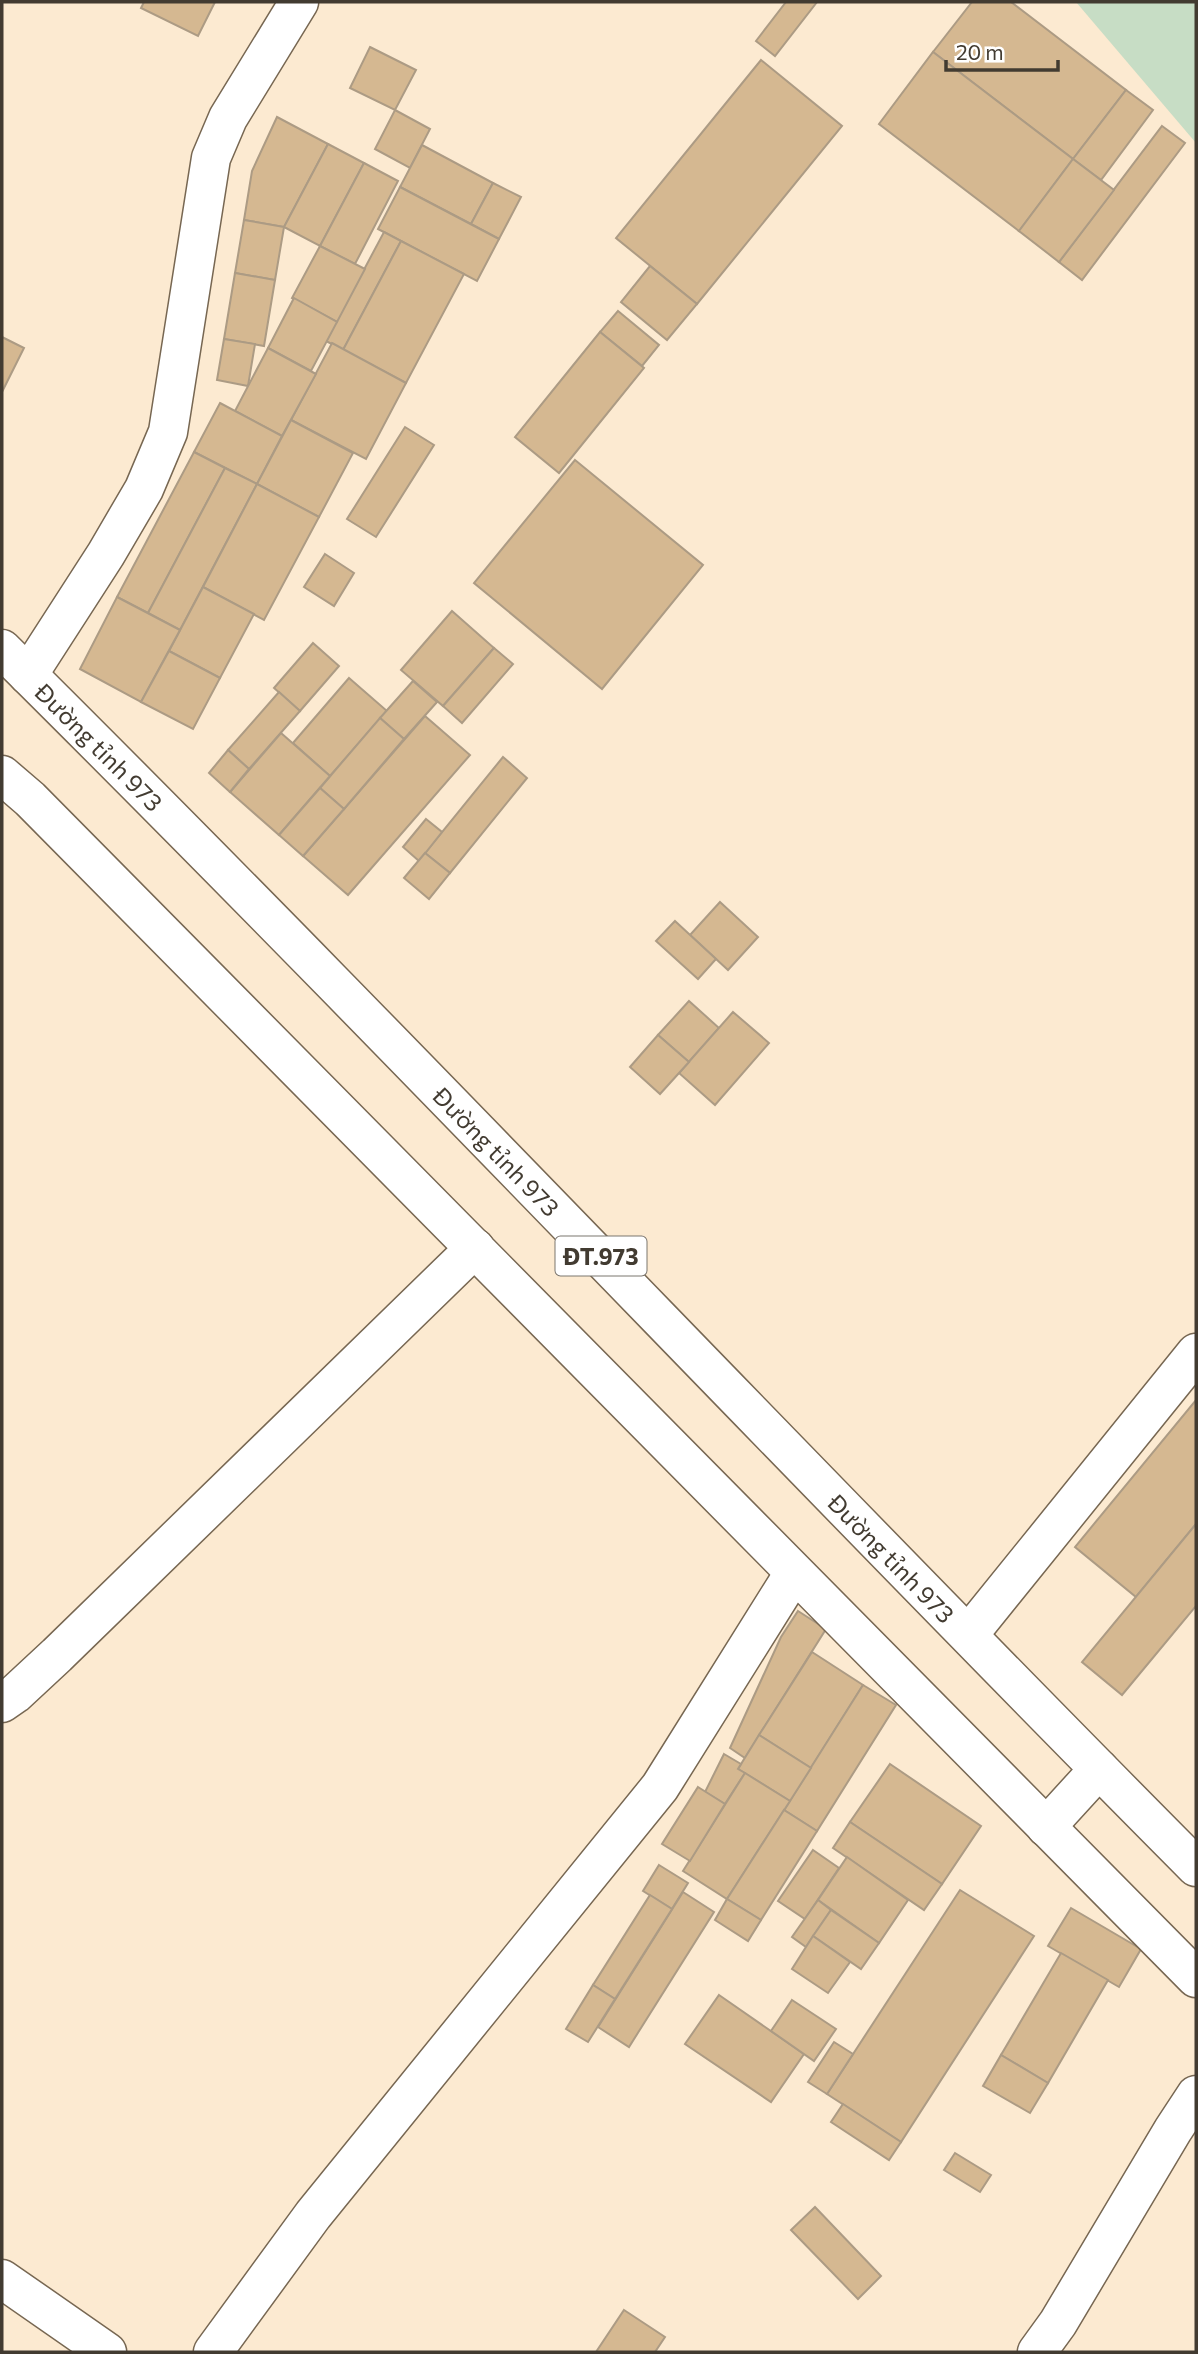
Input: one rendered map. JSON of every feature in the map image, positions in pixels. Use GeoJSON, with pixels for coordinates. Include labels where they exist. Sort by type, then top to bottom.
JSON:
{"type":"FeatureCollection","features":[{"type":"Feature","properties":{"kind":"main road"},"geometry":{"type":"LineString","coordinates":[[15,662],[106,554],[144,489],[168,432],[211,158],[228,118],[299,2]]}},
{"type":"Feature","properties":{"kind":"main road","name":"Đường tỉnh 973"},"geometry":{"type":"LineString","coordinates":[[15,662],[454,1105],[1196,1867]]}},
{"type":"Feature","properties":{"kind":"main road"},"geometry":{"type":"LineString","coordinates":[[2,775],[30,799],[1196,1978]]}},
{"type":"Feature","properties":{"kind":"main road"},"geometry":{"type":"LineString","coordinates":[[2,1703],[57,1654],[474,1248]]}},
{"type":"Feature","properties":{"kind":"main road"},"geometry":{"type":"LineString","coordinates":[[969,1634],[1196,1353]]}},
{"type":"Feature","properties":{"kind":"main road"},"geometry":{"type":"LineString","coordinates":[[213,2352],[313,2215],[660,1787],[794,1573]]}},
{"type":"Feature","properties":{"kind":"main road"},"geometry":{"type":"LineString","coordinates":[[1046,1828],[1099,1769]]}},
{"type":"Feature","properties":{"kind":"main road"},"geometry":{"type":"LineString","coordinates":[[1037,2352],[1058,2323],[1196,2095]]}},
{"type":"Feature","properties":{"kind":"main road"},"geometry":{"type":"LineString","coordinates":[[2,2278],[107,2352]]}},
{"type":"Feature","properties":{"kind":"green space"},"geometry":{"type":"Polygon","coordinates":[[[1076,2],[1196,2],[1196,143],[1076,2]]]}},
{"type":"Feature","properties":{"kind":"building"},"geometry":{"type":"Polygon","coordinates":[[[144,2],[215,2],[198,36],[141,8],[144,2]]]}},
{"type":"Feature","properties":{"kind":"building"},"geometry":{"type":"Polygon","coordinates":[[[786,2],[817,2],[775,56],[756,41],[786,2]]]}},
{"type":"Feature","properties":{"kind":"building"},"geometry":{"type":"Polygon","coordinates":[[[972,2],[1011,2],[1126,90],[1073,159],[933,52],[972,2]]]}},
{"type":"Feature","properties":{"kind":"building"},"geometry":{"type":"Polygon","coordinates":[[[370,47],[416,70],[395,110],[350,88],[370,47]]]}},
{"type":"Feature","properties":{"kind":"building"},"geometry":{"type":"Polygon","coordinates":[[[933,52],[1073,159],[1019,231],[879,124],[933,52]]]}},
{"type":"Feature","properties":{"kind":"building"},"geometry":{"type":"Polygon","coordinates":[[[761,60],[842,126],[697,304],[616,238],[761,60]]]}},
{"type":"Feature","properties":{"kind":"building"},"geometry":{"type":"Polygon","coordinates":[[[1126,90],[1153,110],[1101,180],[1073,159],[1126,90]]]}},
{"type":"Feature","properties":{"kind":"building"},"geometry":{"type":"Polygon","coordinates":[[[395,110],[430,129],[410,168],[375,149],[395,110]]]}},
{"type":"Feature","properties":{"kind":"building"},"geometry":{"type":"Polygon","coordinates":[[[277,117],[328,144],[284,227],[244,220],[252,171],[277,117]]]}},
{"type":"Feature","properties":{"kind":"building"},"geometry":{"type":"Polygon","coordinates":[[[1162,126],[1185,143],[1082,280],[1059,262],[1162,126]]]}},
{"type":"Feature","properties":{"kind":"building"},"geometry":{"type":"Polygon","coordinates":[[[328,144],[364,163],[320,246],[284,227],[328,144]]]}},
{"type":"Feature","properties":{"kind":"building"},"geometry":{"type":"Polygon","coordinates":[[[422,145],[493,183],[471,224],[400,187],[422,145]]]}},
{"type":"Feature","properties":{"kind":"building"},"geometry":{"type":"Polygon","coordinates":[[[1073,159],[1114,190],[1059,262],[1019,231],[1073,159]]]}},
{"type":"Feature","properties":{"kind":"building"},"geometry":{"type":"Polygon","coordinates":[[[364,163],[398,181],[355,264],[320,246],[364,163]]]}},
{"type":"Feature","properties":{"kind":"building"},"geometry":{"type":"Polygon","coordinates":[[[493,183],[521,197],[499,239],[471,224],[493,183]]]}},
{"type":"Feature","properties":{"kind":"building"},"geometry":{"type":"Polygon","coordinates":[[[400,187],[499,239],[477,281],[378,229],[400,187]]]}},
{"type":"Feature","properties":{"kind":"building"},"geometry":{"type":"Polygon","coordinates":[[[244,220],[284,227],[275,280],[235,273],[244,220]]]}},
{"type":"Feature","properties":{"kind":"building"},"geometry":{"type":"Polygon","coordinates":[[[384,232],[401,241],[343,350],[326,341],[384,232]]]}},
{"type":"Feature","properties":{"kind":"building"},"geometry":{"type":"Polygon","coordinates":[[[401,241],[464,274],[406,383],[343,350],[401,241]]]}},
{"type":"Feature","properties":{"kind":"building"},"geometry":{"type":"Polygon","coordinates":[[[320,246],[365,269],[337,322],[292,298],[320,246]]]}},
{"type":"Feature","properties":{"kind":"building"},"geometry":{"type":"Polygon","coordinates":[[[650,266],[697,304],[667,340],[621,302],[650,266]]]}},
{"type":"Feature","properties":{"kind":"building"},"geometry":{"type":"Polygon","coordinates":[[[235,273],[275,280],[264,346],[224,339],[235,273]]]}},
{"type":"Feature","properties":{"kind":"building"},"geometry":{"type":"Polygon","coordinates":[[[294,298],[337,322],[311,371],[268,348],[294,298]]]}},
{"type":"Feature","properties":{"kind":"building"},"geometry":{"type":"Polygon","coordinates":[[[618,311],[659,345],[642,366],[600,332],[618,311]]]}},
{"type":"Feature","properties":{"kind":"building"},"geometry":{"type":"Polygon","coordinates":[[[600,332],[644,368],[559,473],[515,437],[600,332]]]}},
{"type":"Feature","properties":{"kind":"building"},"geometry":{"type":"Polygon","coordinates":[[[2,337],[24,348],[2,392],[2,337]]]}},
{"type":"Feature","properties":{"kind":"building"},"geometry":{"type":"Polygon","coordinates":[[[224,339],[255,344],[248,386],[217,380],[224,339]]]}},
{"type":"Feature","properties":{"kind":"building"},"geometry":{"type":"Polygon","coordinates":[[[332,343],[406,383],[366,459],[291,420],[332,343]]]}},
{"type":"Feature","properties":{"kind":"building"},"geometry":{"type":"Polygon","coordinates":[[[268,348],[316,374],[282,436],[235,411],[268,348]]]}},
{"type":"Feature","properties":{"kind":"building"},"geometry":{"type":"Polygon","coordinates":[[[220,403],[282,436],[257,484],[194,452],[220,403]]]}},
{"type":"Feature","properties":{"kind":"building"},"geometry":{"type":"Polygon","coordinates":[[[291,420],[353,453],[319,517],[257,484],[291,420]]]}},
{"type":"Feature","properties":{"kind":"building"},"geometry":{"type":"Polygon","coordinates":[[[405,427],[434,445],[376,537],[347,519],[405,427]]]}},
{"type":"Feature","properties":{"kind":"building"},"geometry":{"type":"Polygon","coordinates":[[[194,452],[225,468],[148,613],[117,597],[194,452]]]}},
{"type":"Feature","properties":{"kind":"building"},"geometry":{"type":"Polygon","coordinates":[[[575,460],[703,565],[602,689],[474,583],[575,460]]]}},
{"type":"Feature","properties":{"kind":"building"},"geometry":{"type":"Polygon","coordinates":[[[225,468],[257,484],[180,630],[148,613],[225,468]]]}},
{"type":"Feature","properties":{"kind":"building"},"geometry":{"type":"Polygon","coordinates":[[[257,484],[319,517],[264,620],[203,587],[257,484]]]}},
{"type":"Feature","properties":{"kind":"building"},"geometry":{"type":"Polygon","coordinates":[[[325,554],[354,573],[334,606],[304,587],[325,554]]]}},
{"type":"Feature","properties":{"kind":"building"},"geometry":{"type":"Polygon","coordinates":[[[203,587],[254,614],[220,678],[169,651],[203,587]]]}},
{"type":"Feature","properties":{"kind":"building"},"geometry":{"type":"Polygon","coordinates":[[[117,597],[180,630],[141,702],[80,669],[117,597]]]}},
{"type":"Feature","properties":{"kind":"building"},"geometry":{"type":"Polygon","coordinates":[[[452,611],[494,648],[443,706],[401,670],[452,611]]]}},
{"type":"Feature","properties":{"kind":"building"},"geometry":{"type":"Polygon","coordinates":[[[313,643],[339,666],[300,711],[274,688],[313,643]]]}},
{"type":"Feature","properties":{"kind":"building"},"geometry":{"type":"Polygon","coordinates":[[[494,648],[513,664],[462,723],[443,706],[494,648]]]}},
{"type":"Feature","properties":{"kind":"building"},"geometry":{"type":"Polygon","coordinates":[[[169,651],[220,678],[193,729],[141,702],[169,651]]]}},
{"type":"Feature","properties":{"kind":"building"},"geometry":{"type":"Polygon","coordinates":[[[349,678],[387,711],[330,776],[293,743],[349,678]]]}},
{"type":"Feature","properties":{"kind":"building"},"geometry":{"type":"Polygon","coordinates":[[[413,681],[437,702],[404,739],[380,718],[413,681]]]}},
{"type":"Feature","properties":{"kind":"building"},"geometry":{"type":"Polygon","coordinates":[[[279,692],[300,711],[249,769],[228,750],[279,692]]]}},
{"type":"Feature","properties":{"kind":"building"},"geometry":{"type":"Polygon","coordinates":[[[425,716],[470,755],[348,895],[303,856],[425,716]]]}},
{"type":"Feature","properties":{"kind":"building"},"geometry":{"type":"Polygon","coordinates":[[[380,718],[404,739],[344,809],[320,788],[380,718]]]}},
{"type":"Feature","properties":{"kind":"building"},"geometry":{"type":"Polygon","coordinates":[[[281,733],[330,776],[279,835],[230,792],[281,733]]]}},
{"type":"Feature","properties":{"kind":"building"},"geometry":{"type":"Polygon","coordinates":[[[228,750],[249,769],[230,792],[209,773],[228,750]]]}},
{"type":"Feature","properties":{"kind":"building"},"geometry":{"type":"Polygon","coordinates":[[[503,757],[527,778],[450,873],[425,853],[503,757]]]}},
{"type":"Feature","properties":{"kind":"building"},"geometry":{"type":"Polygon","coordinates":[[[320,788],[344,809],[303,856],[279,835],[320,788]]]}},
{"type":"Feature","properties":{"kind":"building"},"geometry":{"type":"Polygon","coordinates":[[[426,819],[442,832],[419,861],[403,847],[426,819]]]}},
{"type":"Feature","properties":{"kind":"building"},"geometry":{"type":"Polygon","coordinates":[[[425,853],[450,873],[429,899],[404,878],[425,853]]]}},
{"type":"Feature","properties":{"kind":"building"},"geometry":{"type":"Polygon","coordinates":[[[720,902],[758,937],[728,970],[690,935],[720,902]]]}},
{"type":"Feature","properties":{"kind":"building"},"geometry":{"type":"Polygon","coordinates":[[[675,921],[716,959],[698,979],[656,941],[675,921]]]}},
{"type":"Feature","properties":{"kind":"building"},"geometry":{"type":"Polygon","coordinates":[[[689,1001],[719,1028],[689,1062],[658,1035],[689,1001]]]}},
{"type":"Feature","properties":{"kind":"building"},"geometry":{"type":"Polygon","coordinates":[[[733,1012],[769,1043],[715,1105],[679,1073],[733,1012]]]}},
{"type":"Feature","properties":{"kind":"building"},"geometry":{"type":"Polygon","coordinates":[[[658,1035],[689,1062],[660,1094],[630,1067],[658,1035]]]}},
{"type":"Feature","properties":{"kind":"building"},"geometry":{"type":"Polygon","coordinates":[[[1196,1400],[1196,1524],[1136,1597],[1075,1547],[1196,1400]]]}},
{"type":"Feature","properties":{"kind":"building"},"geometry":{"type":"Polygon","coordinates":[[[1196,1524],[1196,1606],[1122,1695],[1082,1662],[1196,1524]]]}},
{"type":"Feature","properties":{"kind":"building"},"geometry":{"type":"Polygon","coordinates":[[[798,1611],[826,1629],[745,1758],[730,1748],[781,1637],[798,1611]]]}},
{"type":"Feature","properties":{"kind":"building"},"geometry":{"type":"Polygon","coordinates":[[[812,1652],[863,1685],[811,1768],[759,1735],[812,1652]]]}},
{"type":"Feature","properties":{"kind":"building"},"geometry":{"type":"Polygon","coordinates":[[[863,1685],[896,1705],[817,1831],[784,1810],[863,1685]]]}},
{"type":"Feature","properties":{"kind":"building"},"geometry":{"type":"Polygon","coordinates":[[[759,1735],[811,1768],[790,1801],[738,1769],[759,1735]]]}},
{"type":"Feature","properties":{"kind":"building"},"geometry":{"type":"Polygon","coordinates":[[[724,1754],[741,1764],[738,1769],[745,1773],[725,1804],[705,1792],[724,1754]]]}},
{"type":"Feature","properties":{"kind":"building"},"geometry":{"type":"Polygon","coordinates":[[[890,1764],[981,1826],[942,1884],[850,1822],[890,1764]]]}},
{"type":"Feature","properties":{"kind":"building"},"geometry":{"type":"Polygon","coordinates":[[[745,1773],[790,1801],[727,1899],[683,1871],[745,1773]]]}},
{"type":"Feature","properties":{"kind":"building"},"geometry":{"type":"Polygon","coordinates":[[[698,1787],[725,1804],[690,1861],[662,1844],[698,1787]]]}},
{"type":"Feature","properties":{"kind":"building"},"geometry":{"type":"Polygon","coordinates":[[[784,1810],[817,1831],[761,1920],[727,1899],[784,1810]]]}},
{"type":"Feature","properties":{"kind":"building"},"geometry":{"type":"Polygon","coordinates":[[[850,1822],[942,1884],[924,1910],[833,1848],[850,1822]]]}},
{"type":"Feature","properties":{"kind":"building"},"geometry":{"type":"Polygon","coordinates":[[[813,1850],[839,1868],[805,1919],[778,1901],[813,1850]]]}},
{"type":"Feature","properties":{"kind":"building"},"geometry":{"type":"Polygon","coordinates":[[[847,1857],[908,1900],[879,1943],[818,1900],[847,1857]]]}},
{"type":"Feature","properties":{"kind":"building"},"geometry":{"type":"Polygon","coordinates":[[[659,1865],[688,1883],[672,1909],[643,1891],[659,1865]]]}},
{"type":"Feature","properties":{"kind":"building"},"geometry":{"type":"Polygon","coordinates":[[[960,1890],[1034,1936],[901,2142],[827,2094],[960,1890]]]}},
{"type":"Feature","properties":{"kind":"building"},"geometry":{"type":"Polygon","coordinates":[[[683,1892],[714,1912],[629,2047],[598,2027],[683,1892]]]}},
{"type":"Feature","properties":{"kind":"building"},"geometry":{"type":"Polygon","coordinates":[[[650,1895],[672,1909],[615,1999],[593,1985],[650,1895]]]}},
{"type":"Feature","properties":{"kind":"building"},"geometry":{"type":"Polygon","coordinates":[[[727,1899],[761,1920],[748,1941],[715,1920],[727,1899]]]}},
{"type":"Feature","properties":{"kind":"building"},"geometry":{"type":"Polygon","coordinates":[[[818,1900],[831,1910],[806,1947],[792,1937],[818,1900]]]}},
{"type":"Feature","properties":{"kind":"building"},"geometry":{"type":"Polygon","coordinates":[[[1071,1908],[1141,1949],[1119,1987],[1048,1946],[1071,1908]]]}},
{"type":"Feature","properties":{"kind":"building"},"geometry":{"type":"Polygon","coordinates":[[[831,1910],[879,1943],[861,1969],[813,1936],[831,1910]]]}},
{"type":"Feature","properties":{"kind":"building"},"geometry":{"type":"Polygon","coordinates":[[[813,1936],[850,1962],[828,1993],[792,1969],[813,1936]]]}},
{"type":"Feature","properties":{"kind":"building"},"geometry":{"type":"Polygon","coordinates":[[[1061,1953],[1108,1980],[1048,2083],[1001,2055],[1061,1953]]]}},
{"type":"Feature","properties":{"kind":"building"},"geometry":{"type":"Polygon","coordinates":[[[593,1985],[615,1999],[588,2042],[566,2029],[593,1985]]]}},
{"type":"Feature","properties":{"kind":"building"},"geometry":{"type":"Polygon","coordinates":[[[719,1995],[804,2054],[771,2102],[685,2044],[719,1995]]]}},
{"type":"Feature","properties":{"kind":"building"},"geometry":{"type":"Polygon","coordinates":[[[792,2000],[836,2029],[814,2061],[771,2031],[792,2000]]]}},
{"type":"Feature","properties":{"kind":"building"},"geometry":{"type":"Polygon","coordinates":[[[834,2042],[853,2054],[827,2094],[808,2082],[834,2042]]]}},
{"type":"Feature","properties":{"kind":"building"},"geometry":{"type":"Polygon","coordinates":[[[1001,2055],[1048,2083],[1030,2113],[983,2086],[1001,2055]]]}},
{"type":"Feature","properties":{"kind":"building"},"geometry":{"type":"Polygon","coordinates":[[[843,2104],[901,2142],[889,2160],[831,2122],[843,2104]]]}},
{"type":"Feature","properties":{"kind":"building"},"geometry":{"type":"Polygon","coordinates":[[[955,2153],[991,2175],[980,2192],[944,2170],[955,2153]]]}},
{"type":"Feature","properties":{"kind":"building"},"geometry":{"type":"Polygon","coordinates":[[[815,2207],[881,2276],[858,2299],[791,2230],[815,2207]]]}},
{"type":"Feature","properties":{"kind":"building"},"geometry":{"type":"Polygon","coordinates":[[[624,2310],[665,2337],[655,2352],[596,2352],[624,2310]]]}}]}
